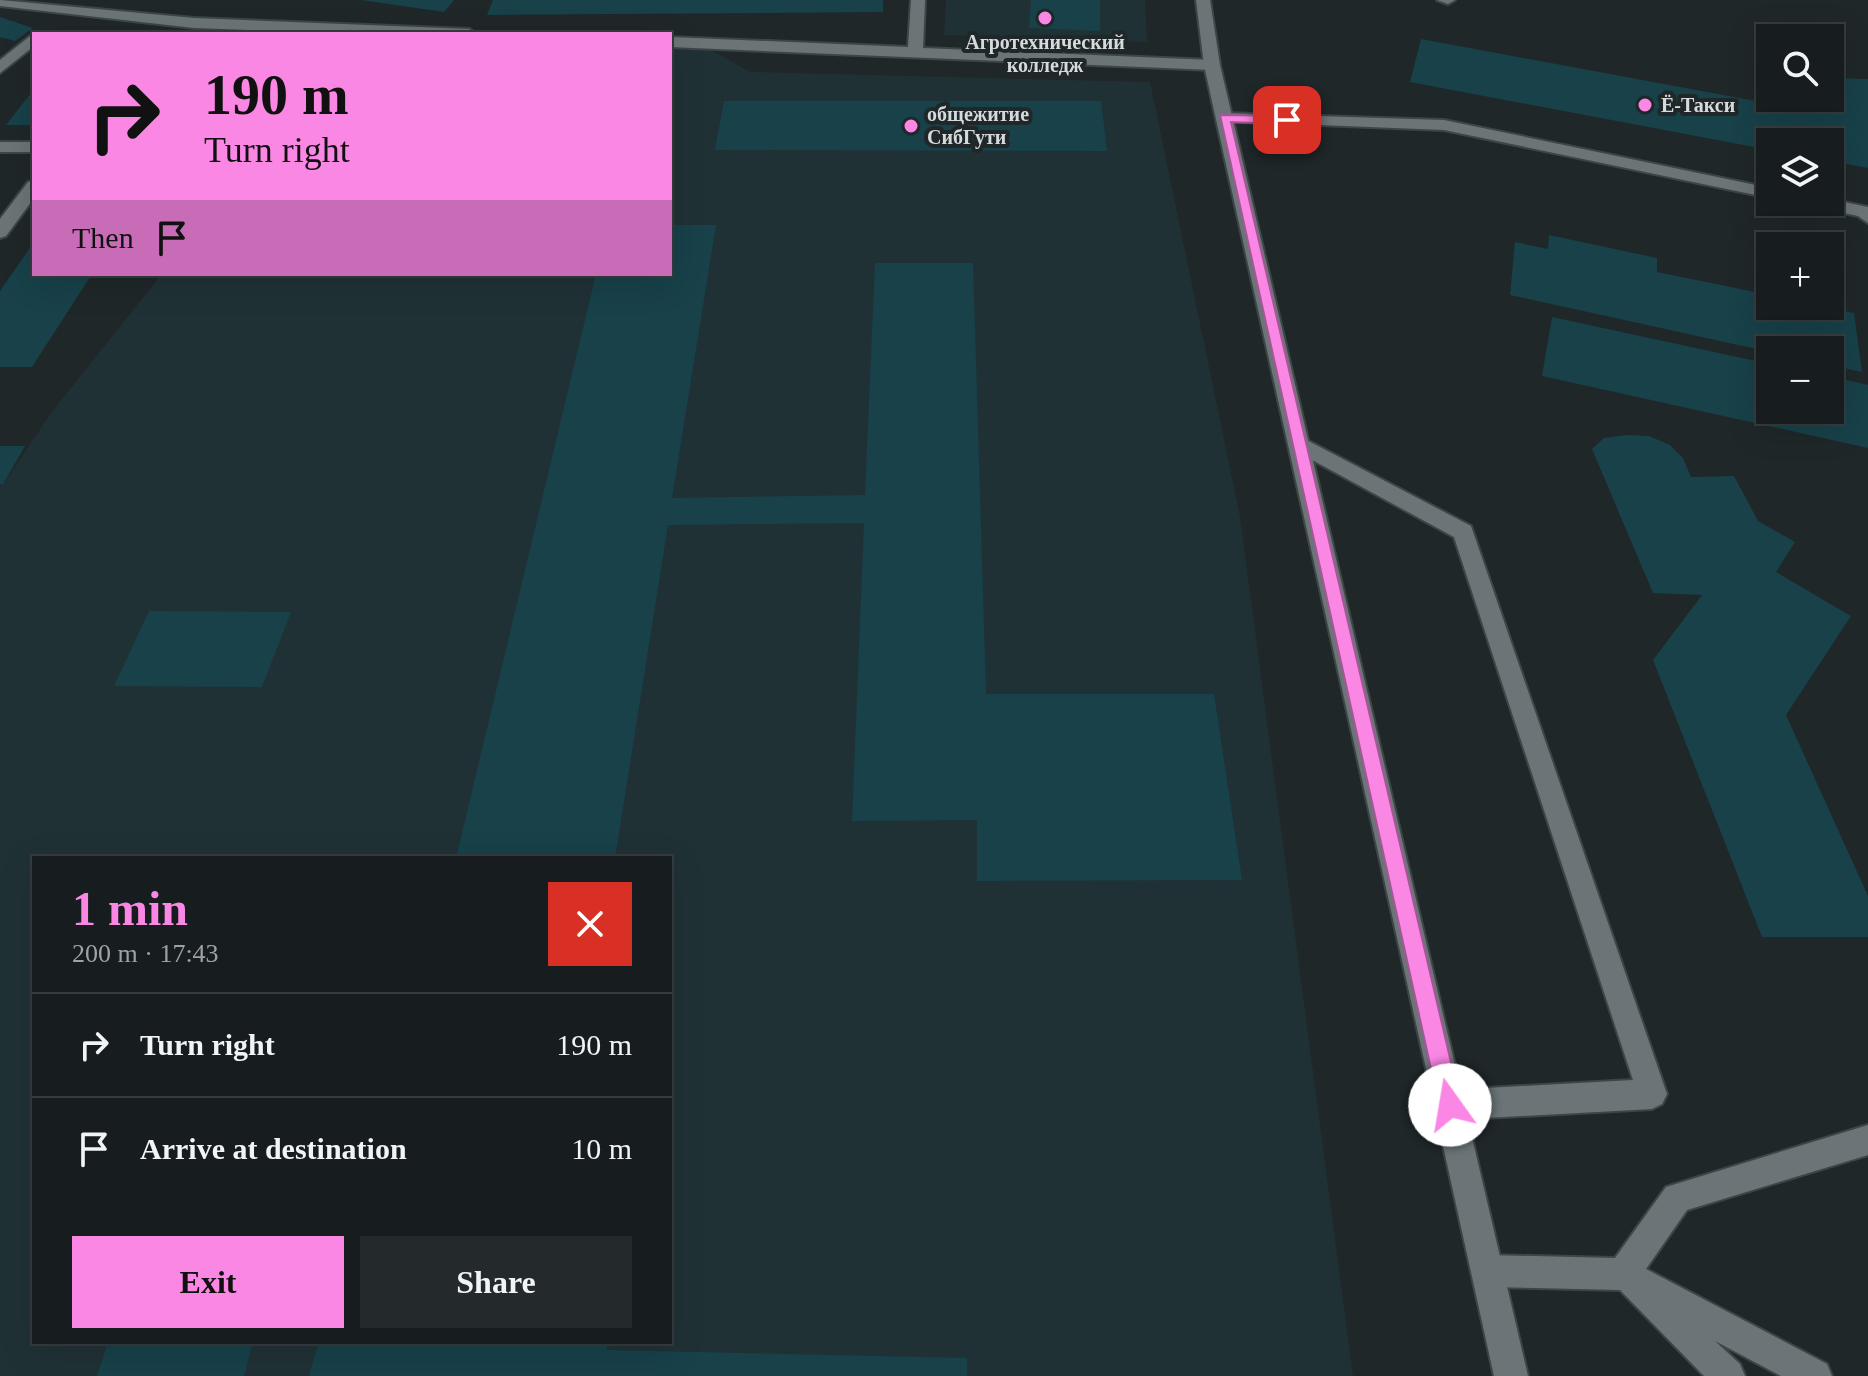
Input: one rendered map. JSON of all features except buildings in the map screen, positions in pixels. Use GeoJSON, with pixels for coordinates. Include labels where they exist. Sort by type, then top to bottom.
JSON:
{"type":"FeatureCollection","features":[{"type":"Feature","properties":{"kind":"main road"},"geometry":{"type":"LineString","coordinates":[[915,53],[918,0]]}},
{"type":"Feature","properties":{"kind":"main road"},"geometry":{"type":"LineString","coordinates":[[1203,0],[1212,65],[1511,1376]]}},
{"type":"Feature","properties":{"kind":"main road"},"geometry":{"type":"LineString","coordinates":[[0,2],[194,23],[419,32]]}},
{"type":"Feature","properties":{"kind":"main road"},"geometry":{"type":"LineString","coordinates":[[41,32],[67,9]]}},
{"type":"Feature","properties":{"kind":"main road"},"geometry":{"type":"LineString","coordinates":[[0,68],[32,40]]}},
{"type":"Feature","properties":{"kind":"main road"},"geometry":{"type":"LineString","coordinates":[[672,42],[1212,65]]}},
{"type":"Feature","properties":{"kind":"main road"},"geometry":{"type":"LineString","coordinates":[[1224,118],[1444,125],[1756,190]]}},
{"type":"Feature","properties":{"kind":"main road"},"geometry":{"type":"LineString","coordinates":[[0,147],[32,147]]}},
{"type":"Feature","properties":{"kind":"main road"},"geometry":{"type":"LineString","coordinates":[[0,232],[32,189]]}},
{"type":"Feature","properties":{"kind":"main road"},"geometry":{"type":"LineString","coordinates":[[1844,208],[1864,212],[1868,217]]}},
{"type":"Feature","properties":{"kind":"main road"},"geometry":{"type":"LineString","coordinates":[[1299,444],[1463,532],[1652,1094],[1450,1105]]}},
{"type":"Feature","properties":{"kind":"main road"},"geometry":{"type":"LineString","coordinates":[[1623,1274],[1677,1198],[1868,1140]]}},
{"type":"Feature","properties":{"kind":"main road"},"geometry":{"type":"LineString","coordinates":[[1488,1271],[1623,1274],[1815,1376]]}},
{"type":"Feature","properties":{"kind":"main road"},"geometry":{"type":"LineString","coordinates":[[1623,1274],[1728,1376]]}},
{"type":"Feature","properties":{"kind":"shaded area","name":"Агротехнический колледж"},"geometry":{"type":"Polygon","coordinates":[[[946,0],[1145,0],[1147,42],[944,35],[946,0]]]}},
{"type":"Feature","properties":{"kind":"shaded area"},"geometry":{"type":"Polygon","coordinates":[[[672,47],[707,48],[750,72],[1150,82],[1240,517],[1353,1376],[0,1376],[0,446],[25,446],[5,482],[51,413],[160,276],[672,276],[672,47]]]}},
{"type":"Feature","properties":{"kind":"place","name":"Агротехнический колледж"},"geometry":{"type":"Point","coordinates":[1045,18]}},
{"type":"Feature","properties":{"kind":"place","name":"Ё-Такси"},"geometry":{"type":"Point","coordinates":[1645,105]}},
{"type":"Feature","properties":{"kind":"place","name":"общежитие СибГути"},"geometry":{"type":"Point","coordinates":[911,126]}},
{"type":"Feature","properties":{"kind":"route"},"geometry":{"type":"LineString","coordinates":[[1287,120],[1224,118],[1450,1105]]}}]}
